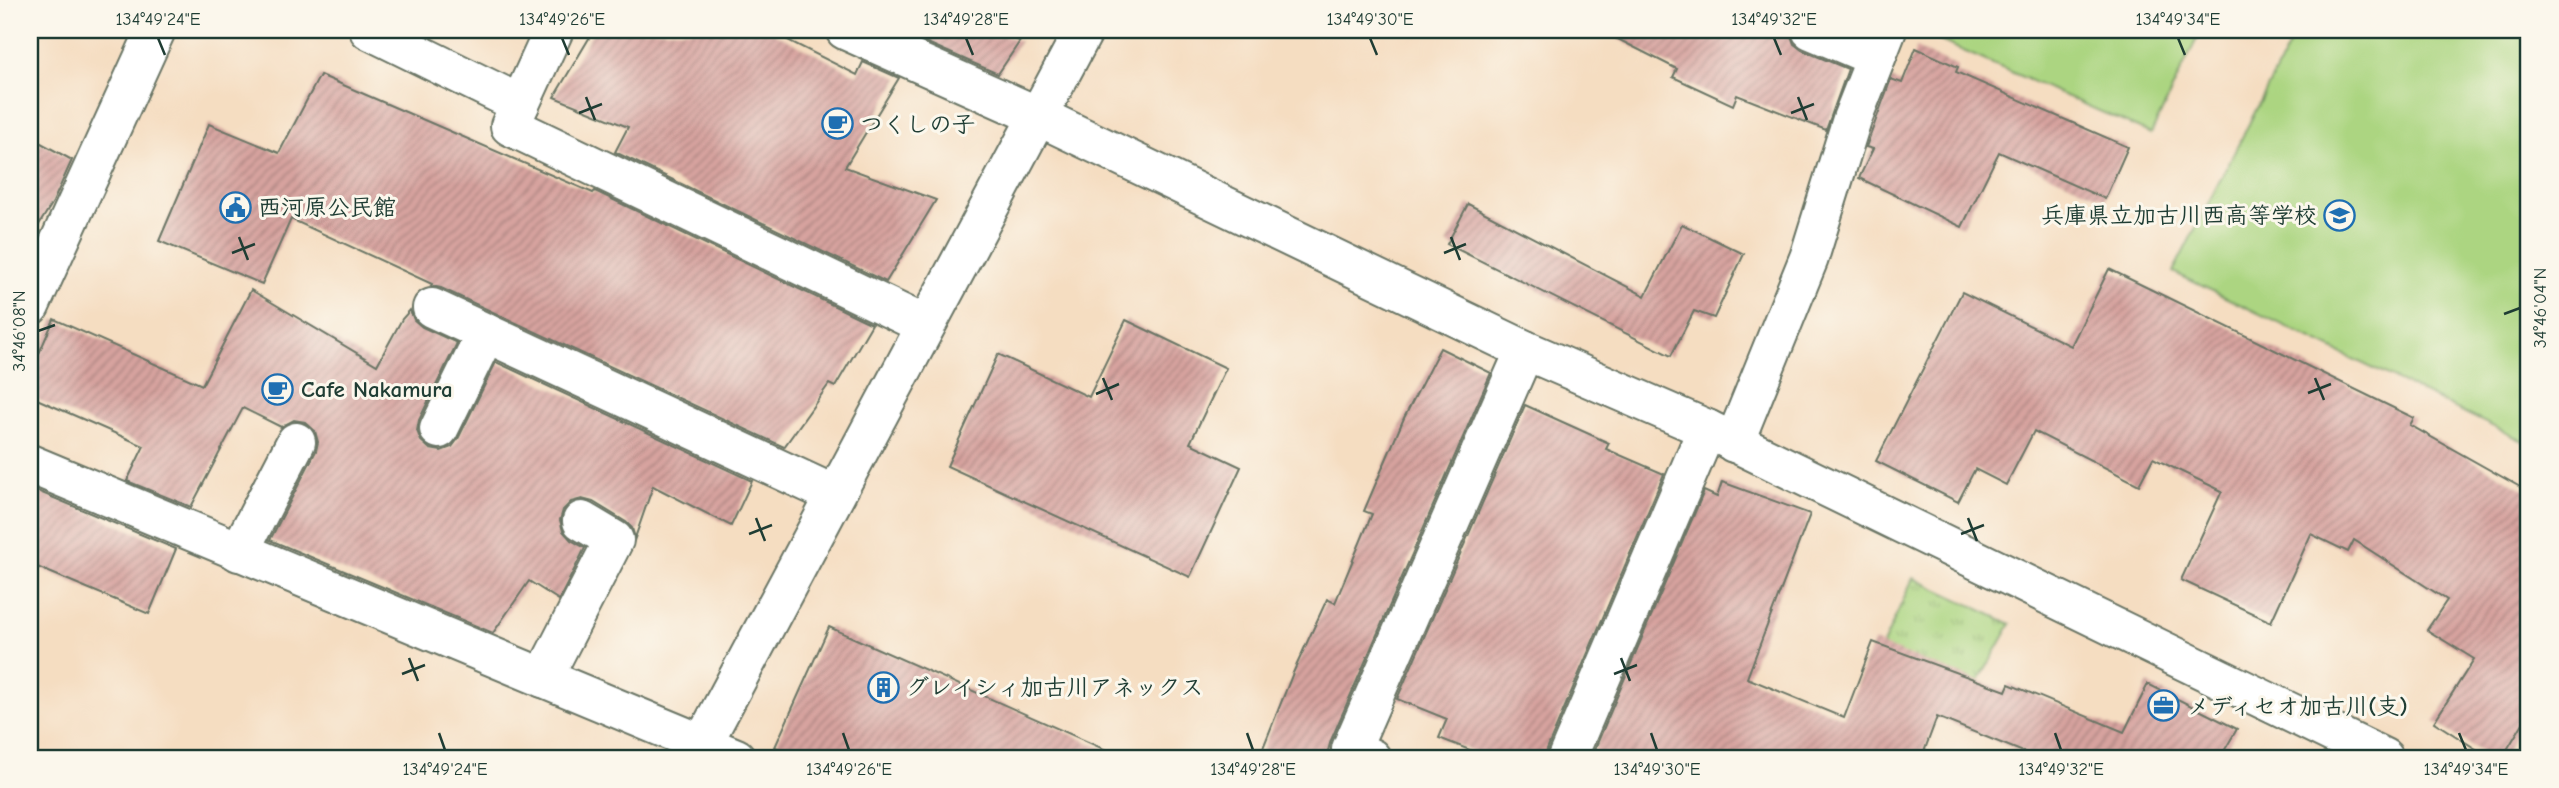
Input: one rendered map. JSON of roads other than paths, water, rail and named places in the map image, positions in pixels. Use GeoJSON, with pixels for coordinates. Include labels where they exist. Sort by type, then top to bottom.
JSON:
{"type":"FeatureCollection","features":[{"type":"Feature","properties":{"kind":"street"},"geometry":{"type":"LineString","coordinates":[[30,306],[156,30]]}},
{"type":"Feature","properties":{"kind":"street"},"geometry":{"type":"LineString","coordinates":[[369,30],[520,104]]}},
{"type":"Feature","properties":{"kind":"street"},"geometry":{"type":"LineString","coordinates":[[554,30],[510,126],[926,326]]}},
{"type":"Feature","properties":{"kind":"street"},"geometry":{"type":"LineString","coordinates":[[845,30],[1038,116],[1525,350],[1721,436],[2384,758]]}},
{"type":"Feature","properties":{"kind":"street"},"geometry":{"type":"LineString","coordinates":[[30,464],[543,678],[711,753],[835,495],[1084,30]]}},
{"type":"Feature","properties":{"kind":"street"},"geometry":{"type":"LineString","coordinates":[[1567,758],[1809,258],[1852,119],[1881,44],[1811,30]]}},
{"type":"Feature","properties":{"kind":"street"},"geometry":{"type":"LineString","coordinates":[[432,308],[835,495]]}},
{"type":"Feature","properties":{"kind":"street"},"geometry":{"type":"LineString","coordinates":[[439,429],[486,333]]}},
{"type":"Feature","properties":{"kind":"street"},"geometry":{"type":"LineString","coordinates":[[1371,758],[1351,749],[1525,350]]}},
{"type":"Feature","properties":{"kind":"street"},"geometry":{"type":"LineString","coordinates":[[239,552],[296,442]]}},
{"type":"Feature","properties":{"kind":"street"},"geometry":{"type":"LineString","coordinates":[[543,678],[614,540],[582,521]]}},
{"type":"Feature","properties":{"kind":"place","name":"つくしの子"},"geometry":{"type":"Point","coordinates":[837,124]}},
{"type":"Feature","properties":{"kind":"place","name":"西河原公民館"},"geometry":{"type":"Point","coordinates":[235,207]}},
{"type":"Feature","properties":{"kind":"place","name":"兵庫県立加古川西高等学校"},"geometry":{"type":"Point","coordinates":[2340,215]}},
{"type":"Feature","properties":{"kind":"place","name":"Cafe Nakamura"},"geometry":{"type":"Point","coordinates":[278,389]}},
{"type":"Feature","properties":{"kind":"place","name":"グレイシィ加古川アネックス"},"geometry":{"type":"Point","coordinates":[883,687]}},
{"type":"Feature","properties":{"kind":"place","name":"メディセオ加古川(支)"},"geometry":{"type":"Point","coordinates":[2164,706]}}]}
